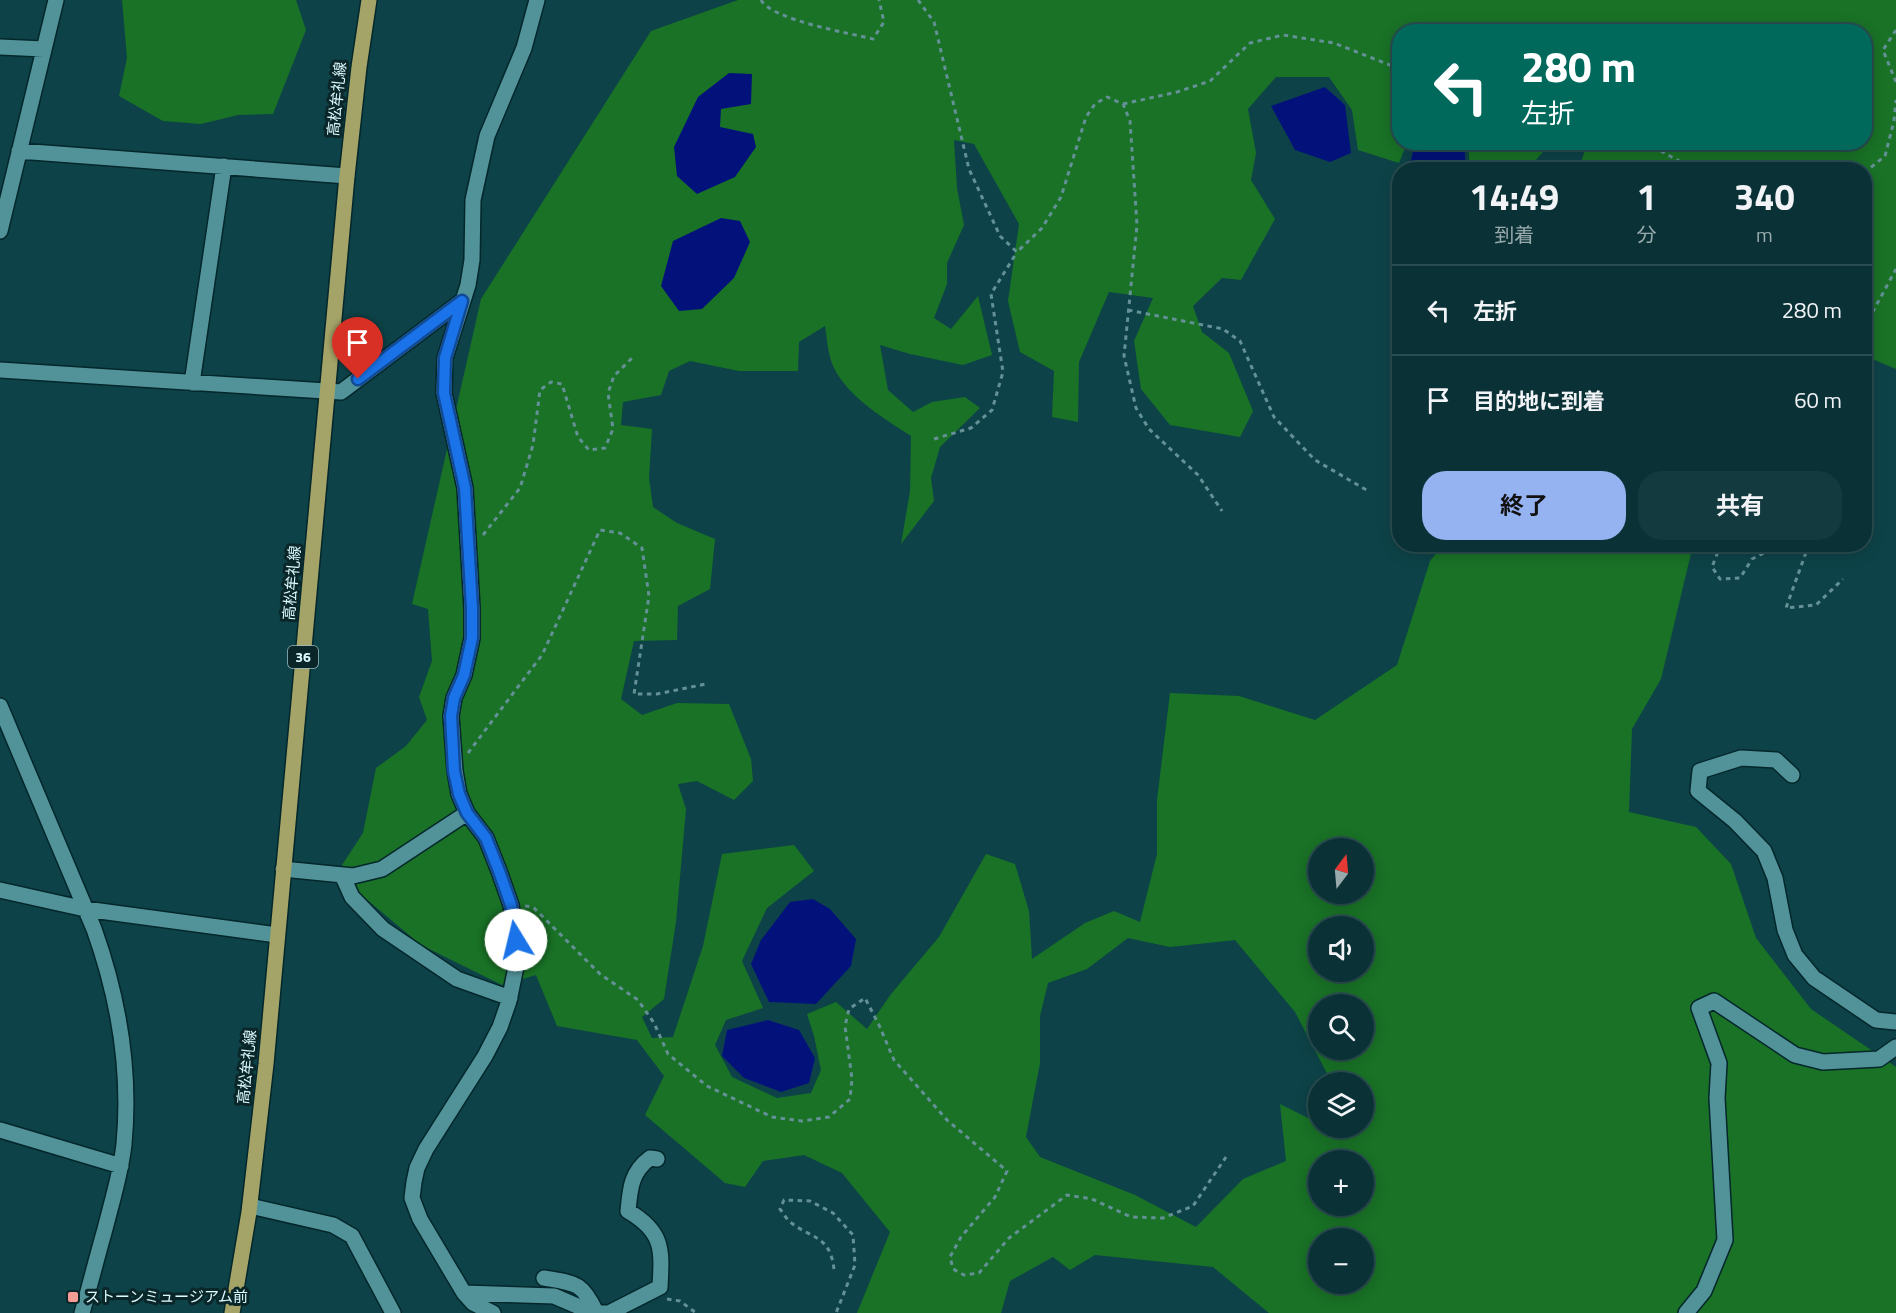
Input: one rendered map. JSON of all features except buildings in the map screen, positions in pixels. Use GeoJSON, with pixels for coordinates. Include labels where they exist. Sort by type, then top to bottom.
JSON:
{"type":"FeatureCollection","features":[{"type":"Feature","properties":{"kind":"main road","name":"高松牟礼線"},"geometry":{"type":"LineString","coordinates":[[232,1313],[250,1206],[266,1064],[347,176],[369,0]]}},
{"type":"Feature","properties":{"kind":"street"},"geometry":{"type":"LineString","coordinates":[[0,231],[56,0]]}},
{"type":"Feature","properties":{"kind":"street"},"geometry":{"type":"LineString","coordinates":[[493,1313],[473,1303],[464,1293],[420,1220],[412,1198],[417,1168],[426,1149],[485,1056],[500,1027],[510,998],[516,967],[516,940],[511,905],[486,838],[467,813],[459,794],[454,771],[451,716],[454,698],[464,675],[472,638],[465,488],[444,393],[445,358],[468,285],[472,260],[473,200],[487,136],[524,48],[537,0]]}},
{"type":"Feature","properties":{"kind":"street"},"geometry":{"type":"LineString","coordinates":[[0,47],[44,49]]}},
{"type":"Feature","properties":{"kind":"street"},"geometry":{"type":"LineString","coordinates":[[20,151],[347,176]]}},
{"type":"Feature","properties":{"kind":"street"},"geometry":{"type":"LineString","coordinates":[[192,383],[224,166]]}},
{"type":"Feature","properties":{"kind":"street"},"geometry":{"type":"LineString","coordinates":[[0,370],[341,392],[462,301]]}},
{"type":"Feature","properties":{"kind":"street"},"geometry":{"type":"LineString","coordinates":[[0,706],[86,909],[106,963],[123,1040],[127,1080],[121,1166],[82,1313]]}},
{"type":"Feature","properties":{"kind":"street"},"geometry":{"type":"LineString","coordinates":[[1792,775],[1776,760],[1741,758],[1700,771],[1698,791],[1735,821],[1764,850],[1775,879],[1785,930],[1795,955],[1814,978],[1876,1020],[1896,1022]]}},
{"type":"Feature","properties":{"kind":"street"},"geometry":{"type":"LineString","coordinates":[[283,869],[353,876],[382,869],[467,813]]}},
{"type":"Feature","properties":{"kind":"street"},"geometry":{"type":"LineString","coordinates":[[342,875],[351,897],[383,929],[457,979],[510,998]]}},
{"type":"Feature","properties":{"kind":"street"},"geometry":{"type":"LineString","coordinates":[[0,890],[86,909],[277,935]]}},
{"type":"Feature","properties":{"kind":"street"},"geometry":{"type":"LineString","coordinates":[[1686,1313],[1704,1291],[1725,1240],[1716,1098],[1719,1063],[1699,1008],[1714,1001],[1795,1055],[1823,1062],[1879,1059],[1896,1047]]}},
{"type":"Feature","properties":{"kind":"street"},"geometry":{"type":"LineString","coordinates":[[0,1130],[121,1166]]}},
{"type":"Feature","properties":{"kind":"street"},"geometry":{"type":"LineString","coordinates":[[464,1293],[554,1296],[591,1312],[609,1312],[660,1287],[662,1252],[658,1239],[640,1218],[628,1211],[630,1182],[641,1165],[650,1158],[657,1159]]}},
{"type":"Feature","properties":{"kind":"street"},"geometry":{"type":"LineString","coordinates":[[250,1206],[333,1225],[352,1236],[393,1313]]}},
{"type":"Feature","properties":{"kind":"street"},"geometry":{"type":"LineString","coordinates":[[544,1278],[574,1283],[588,1295],[596,1312]]}},
{"type":"Feature","properties":{"kind":"path"},"geometry":{"type":"LineString","coordinates":[[761,0],[765,6],[786,17],[873,39],[884,22],[879,0]]}},
{"type":"Feature","properties":{"kind":"path"},"geometry":{"type":"LineString","coordinates":[[918,0],[934,22],[969,169],[1000,236],[1017,252]]}},
{"type":"Feature","properties":{"kind":"path"},"geometry":{"type":"LineString","coordinates":[[1896,30],[1883,50],[1896,82]]}},
{"type":"Feature","properties":{"kind":"path"},"geometry":{"type":"LineString","coordinates":[[934,440],[971,428],[992,410],[1003,372],[991,294],[1017,252],[1042,228],[1061,197],[1086,117],[1095,104],[1107,97],[1123,104],[1177,92],[1210,81],[1250,43],[1283,35],[1334,43],[1392,66]]}},
{"type":"Feature","properties":{"kind":"path"},"geometry":{"type":"LineString","coordinates":[[1872,167],[1885,156],[1894,121],[1896,100]]}},
{"type":"Feature","properties":{"kind":"path"},"geometry":{"type":"LineString","coordinates":[[1123,104],[1131,121],[1137,225],[1124,356],[1136,408],[1149,429],[1198,475],[1222,511]]}},
{"type":"Feature","properties":{"kind":"path"},"geometry":{"type":"LineString","coordinates":[[1659,150],[1681,162]]}},
{"type":"Feature","properties":{"kind":"path"},"geometry":{"type":"LineString","coordinates":[[1872,312],[1896,269]]}},
{"type":"Feature","properties":{"kind":"path"},"geometry":{"type":"LineString","coordinates":[[1128,310],[1223,329],[1240,341],[1274,417],[1315,460],[1370,492]]}},
{"type":"Feature","properties":{"kind":"path"},"geometry":{"type":"LineString","coordinates":[[469,553],[520,488],[533,445],[540,390],[551,382],[562,384],[578,437],[589,450],[605,448],[613,429],[608,393],[614,376],[634,356]]}},
{"type":"Feature","properties":{"kind":"path"},"geometry":{"type":"LineString","coordinates":[[454,771],[542,655],[600,530],[620,532],[642,548],[649,596],[634,694],[657,694],[706,684]]}},
{"type":"Feature","properties":{"kind":"path"},"geometry":{"type":"LineString","coordinates":[[1718,552],[1712,567],[1720,579],[1740,578],[1752,559],[1766,552]]}},
{"type":"Feature","properties":{"kind":"path"},"geometry":{"type":"LineString","coordinates":[[1806,552],[1786,608],[1816,605],[1843,579]]}},
{"type":"Feature","properties":{"kind":"path"},"geometry":{"type":"LineString","coordinates":[[511,905],[533,907],[600,974],[638,1000],[654,1023],[668,1054],[707,1086],[772,1117],[802,1121],[829,1117],[850,1099],[852,1079],[845,1026],[849,1009],[865,998],[894,1060],[947,1120],[1007,1171],[995,1197],[961,1238],[950,1257],[953,1269],[964,1275],[979,1273],[1009,1238],[1067,1195],[1092,1199],[1131,1216],[1163,1218],[1193,1206],[1226,1157]]}},
{"type":"Feature","properties":{"kind":"path"},"geometry":{"type":"LineString","coordinates":[[834,1269],[833,1255],[820,1238],[789,1221],[780,1209],[784,1200],[810,1202],[833,1213],[853,1235],[855,1265],[836,1313]]}},
{"type":"Feature","properties":{"kind":"path"},"geometry":{"type":"LineString","coordinates":[[645,1296],[680,1301],[696,1313]]}},
{"type":"Feature","properties":{"kind":"green space"},"geometry":{"type":"Polygon","coordinates":[[[122,0],[296,0],[306,30],[273,114],[238,115],[201,124],[163,121],[119,96],[127,58],[122,0]]]}},
{"type":"Feature","properties":{"kind":"green space"},"geometry":{"type":"Polygon","coordinates":[[[738,0],[1896,0],[1896,369],[1872,359],[1872,162],[1581,162],[1585,150],[1872,150],[1872,24],[1392,24],[1392,150],[1404,150],[1399,162],[1358,150],[1352,110],[1329,77],[1276,77],[1248,109],[1256,153],[1251,180],[1275,219],[1241,280],[1222,278],[1193,306],[1202,332],[1229,353],[1253,411],[1240,437],[1170,425],[1141,389],[1134,341],[1153,298],[1109,292],[1079,362],[1078,422],[1052,417],[1054,371],[1020,352],[1008,301],[1019,224],[974,144],[954,140],[957,188],[964,225],[947,263],[947,284],[934,318],[951,329],[978,296],[992,355],[963,365],[880,345],[888,390],[913,412],[932,402],[965,397],[980,408],[940,447],[931,478],[934,501],[901,544],[910,491],[911,436],[858,398],[840,379],[830,358],[825,326],[799,342],[798,371],[739,371],[690,361],[669,371],[661,395],[623,402],[621,425],[652,429],[649,478],[653,507],[677,523],[715,539],[710,589],[678,606],[677,640],[634,641],[621,699],[642,715],[677,703],[729,704],[751,759],[753,781],[734,800],[697,781],[678,784],[686,809],[676,922],[664,999],[642,1017],[652,1038],[673,1037],[703,946],[722,854],[794,845],[814,871],[767,908],[742,961],[763,1008],[726,1020],[715,1045],[732,1077],[777,1098],[811,1093],[821,1070],[807,1014],[836,1002],[867,1029],[891,994],[939,937],[986,854],[1015,864],[1029,911],[1032,959],[1085,923],[1114,911],[1140,922],[1157,854],[1157,800],[1170,693],[1239,696],[1315,720],[1397,665],[1430,561],[1437,552],[1691,552],[1661,679],[1632,729],[1629,812],[1696,827],[1731,864],[1756,938],[1811,1009],[1896,1067],[1896,1313],[1269,1313],[1213,1267],[1095,1255],[1070,1270],[1053,1257],[1010,1281],[1001,1313],[857,1313],[890,1232],[842,1173],[804,1155],[763,1161],[745,1187],[725,1183],[645,1115],[664,1076],[637,1040],[557,1026],[536,975],[502,985],[421,945],[359,893],[342,865],[363,833],[376,768],[406,746],[427,720],[419,697],[432,661],[428,609],[412,604],[481,299],[651,31],[738,0]],[[1128,938],[1087,969],[1048,983],[1040,1016],[1040,1063],[1026,1137],[1040,1157],[1135,1195],[1196,1227],[1243,1179],[1286,1161],[1280,1104],[1308,1118],[1308,1138],[1374,1138],[1374,1072],[1326,1072],[1320,1060],[1374,1060],[1374,994],[1308,994],[1308,1037],[1295,1012],[1235,940],[1170,947],[1128,938]]]}},
{"type":"Feature","properties":{"kind":"green space"},"geometry":{"type":"Polygon","coordinates":[[[1469,150],[1545,150],[1534,162],[1469,162],[1469,150]]]}},
{"type":"Feature","properties":{"kind":"shaded area"},"geometry":{"type":"Polygon","coordinates":[[[729,73],[752,74],[751,104],[721,109],[720,127],[753,134],[756,147],[735,177],[697,194],[677,176],[674,147],[698,97],[729,73]]]}},
{"type":"Feature","properties":{"kind":"shaded area"},"geometry":{"type":"Polygon","coordinates":[[[1325,87],[1345,105],[1351,153],[1330,162],[1295,150],[1271,106],[1325,87]]]}},
{"type":"Feature","properties":{"kind":"shaded area"},"geometry":{"type":"Polygon","coordinates":[[[1413,150],[1465,150],[1465,162],[1411,162],[1413,150]]]}},
{"type":"Feature","properties":{"kind":"shaded area"},"geometry":{"type":"Polygon","coordinates":[[[721,218],[740,221],[750,242],[734,278],[702,309],[679,311],[661,286],[673,241],[721,218]]]}},
{"type":"Feature","properties":{"kind":"shaded area"},"geometry":{"type":"Polygon","coordinates":[[[813,899],[830,909],[856,939],[851,966],[816,1004],[769,1002],[751,964],[761,940],[790,902],[813,899]]]}},
{"type":"Feature","properties":{"kind":"shaded area"},"geometry":{"type":"Polygon","coordinates":[[[768,1020],[799,1030],[815,1058],[809,1083],[781,1092],[744,1078],[722,1056],[727,1030],[768,1020]]]}},
{"type":"Feature","properties":{"kind":"place","name":"ストーンミュージアム前"},"geometry":{"type":"Point","coordinates":[73,1297]}},
{"type":"Feature","properties":{"kind":"route"},"geometry":{"type":"LineString","coordinates":[[358,379],[462,301],[445,358],[444,393],[465,488],[472,608],[472,638],[464,675],[454,698],[451,716],[454,771],[459,794],[467,813],[486,838],[499,871],[511,905],[516,940]]}}]}
